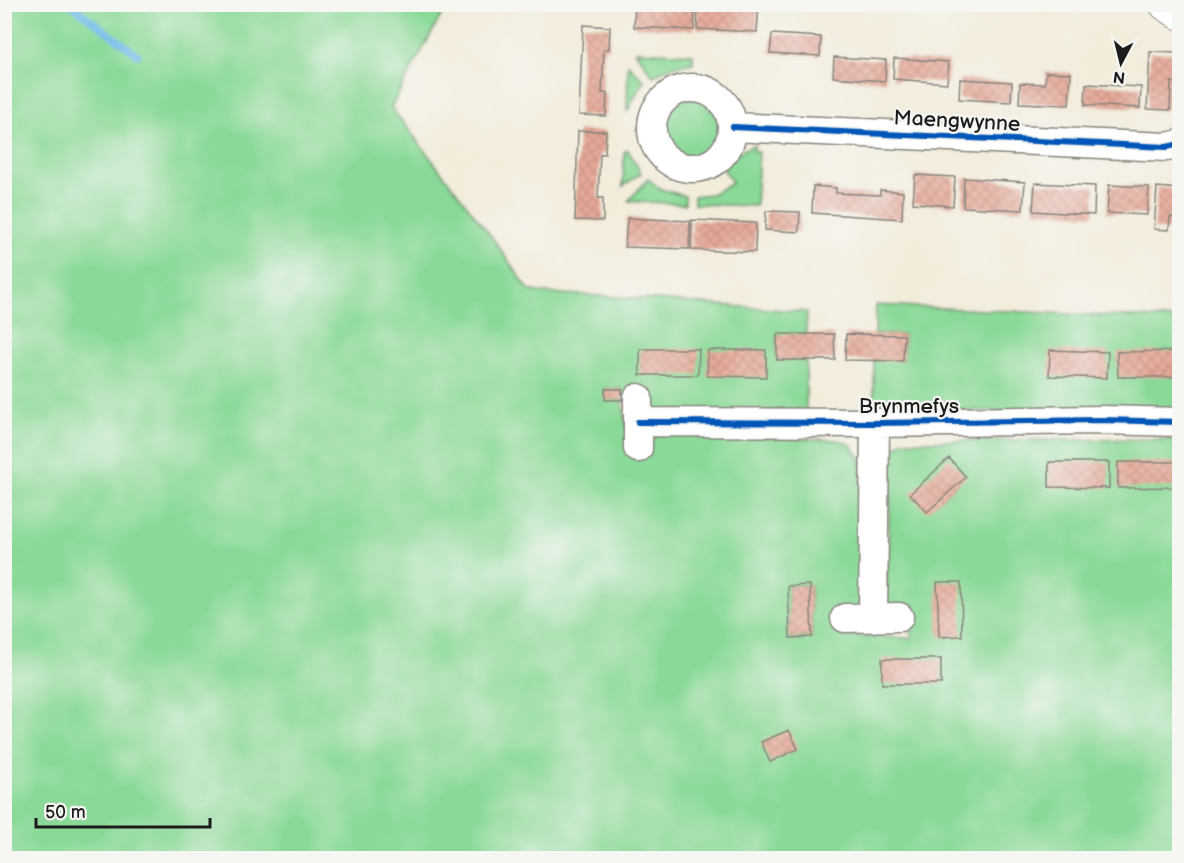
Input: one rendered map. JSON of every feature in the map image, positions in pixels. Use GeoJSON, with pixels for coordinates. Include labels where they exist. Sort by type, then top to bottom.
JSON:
{"type":"FeatureCollection","features":[{"type":"Feature","properties":{"kind":"main road"},"geometry":{"type":"LineString","coordinates":[[1166,4],[1179,13]]}},
{"type":"Feature","properties":{"kind":"street","name":"Maengwynne"},"geometry":{"type":"LineString","coordinates":[[733,127],[1167,147],[1179,144]]}},
{"type":"Feature","properties":{"kind":"street","name":"Brynmefys"},"geometry":{"type":"LineString","coordinates":[[638,422],[875,423],[1101,420],[1179,422]]}},
{"type":"Feature","properties":{"kind":"street"},"geometry":{"type":"LineString","coordinates":[[845,618],[886,617],[875,423]]}},
{"type":"Feature","properties":{"kind":"green space"},"geometry":{"type":"Polygon","coordinates":[[[5,5],[447,5],[391,107],[491,236],[529,290],[543,293],[807,312],[806,334],[777,335],[777,360],[806,360],[806,409],[655,418],[630,394],[622,394],[622,389],[605,389],[605,399],[622,400],[627,429],[647,442],[662,434],[840,440],[851,445],[861,459],[860,606],[841,618],[841,636],[912,638],[910,618],[886,605],[890,496],[888,462],[893,449],[904,441],[1179,439],[1179,858],[5,858],[5,5]],[[810,585],[788,586],[790,638],[812,637],[810,585]]]}},
{"type":"Feature","properties":{"kind":"green space"},"geometry":{"type":"Polygon","coordinates":[[[635,51],[693,54],[693,63],[670,67],[653,76],[635,51]]]}},
{"type":"Feature","properties":{"kind":"green space"},"geometry":{"type":"Polygon","coordinates":[[[628,64],[645,82],[627,112],[628,64]]]}},
{"type":"Feature","properties":{"kind":"green space"},"geometry":{"type":"Polygon","coordinates":[[[692,97],[705,100],[715,107],[722,117],[725,130],[722,143],[715,153],[705,160],[692,163],[679,160],[669,153],[662,143],[659,130],[662,117],[669,107],[679,100],[692,97]]]}},
{"type":"Feature","properties":{"kind":"green space"},"geometry":{"type":"Polygon","coordinates":[[[754,145],[754,152],[759,152],[756,206],[694,204],[694,196],[711,194],[733,183],[723,169],[739,152],[754,145]]]}},
{"type":"Feature","properties":{"kind":"green space"},"geometry":{"type":"Polygon","coordinates":[[[628,150],[641,173],[623,186],[624,152],[628,150]]]}},
{"type":"Feature","properties":{"kind":"green space"},"geometry":{"type":"Polygon","coordinates":[[[648,179],[661,189],[685,196],[685,204],[628,201],[648,179]]]}},
{"type":"Feature","properties":{"kind":"green space"},"geometry":{"type":"Polygon","coordinates":[[[876,305],[1179,319],[1179,412],[874,410],[874,360],[903,360],[904,335],[875,334],[876,305]]]}},
{"type":"Feature","properties":{"kind":"building"},"geometry":{"type":"Polygon","coordinates":[[[635,4],[695,4],[694,30],[634,27],[635,4]]]}},
{"type":"Feature","properties":{"kind":"building"},"geometry":{"type":"Polygon","coordinates":[[[698,4],[759,4],[757,32],[697,29],[698,4]]]}},
{"type":"Feature","properties":{"kind":"building"},"geometry":{"type":"Polygon","coordinates":[[[583,25],[610,27],[609,49],[604,49],[602,93],[607,93],[606,116],[579,115],[583,25]]]}},
{"type":"Feature","properties":{"kind":"building"},"geometry":{"type":"Polygon","coordinates":[[[772,34],[821,37],[820,56],[770,53],[772,34]]]}},
{"type":"Feature","properties":{"kind":"building"},"geometry":{"type":"Polygon","coordinates":[[[1150,52],[1179,53],[1177,83],[1171,82],[1170,110],[1147,109],[1150,52]]]}},
{"type":"Feature","properties":{"kind":"building"},"geometry":{"type":"Polygon","coordinates":[[[834,57],[886,60],[885,81],[833,77],[834,57]]]}},
{"type":"Feature","properties":{"kind":"building"},"geometry":{"type":"Polygon","coordinates":[[[894,58],[949,62],[947,83],[893,79],[894,58]]]}},
{"type":"Feature","properties":{"kind":"building"},"geometry":{"type":"Polygon","coordinates":[[[1046,72],[1071,73],[1069,105],[1019,103],[1020,83],[1045,84],[1046,72]]]}},
{"type":"Feature","properties":{"kind":"building"},"geometry":{"type":"Polygon","coordinates":[[[960,79],[1012,82],[1011,102],[959,99],[960,79]]]}},
{"type":"Feature","properties":{"kind":"building"},"geometry":{"type":"Polygon","coordinates":[[[1086,84],[1141,87],[1140,108],[1085,105],[1086,84]]]}},
{"type":"Feature","properties":{"kind":"building"},"geometry":{"type":"Polygon","coordinates":[[[578,131],[606,131],[605,154],[600,154],[598,198],[603,198],[603,221],[575,220],[578,131]]]}},
{"type":"Feature","properties":{"kind":"building"},"geometry":{"type":"Polygon","coordinates":[[[915,175],[955,177],[953,206],[913,203],[915,175]]]}},
{"type":"Feature","properties":{"kind":"building"},"geometry":{"type":"Polygon","coordinates":[[[964,178],[1025,182],[1023,210],[963,207],[964,178]]]}},
{"type":"Feature","properties":{"kind":"building"},"geometry":{"type":"Polygon","coordinates":[[[1035,183],[1095,186],[1094,215],[1033,211],[1035,183]]]}},
{"type":"Feature","properties":{"kind":"building"},"geometry":{"type":"Polygon","coordinates":[[[1109,185],[1149,187],[1147,215],[1107,213],[1109,185]]]}},
{"type":"Feature","properties":{"kind":"building"},"geometry":{"type":"Polygon","coordinates":[[[813,186],[836,188],[836,193],[880,195],[880,190],[903,192],[902,219],[812,213],[813,186]]]}},
{"type":"Feature","properties":{"kind":"building"},"geometry":{"type":"Polygon","coordinates":[[[1157,187],[1179,189],[1179,217],[1170,217],[1169,230],[1154,229],[1157,187]]]}},
{"type":"Feature","properties":{"kind":"building"},"geometry":{"type":"Polygon","coordinates":[[[766,211],[800,212],[799,232],[765,230],[766,211]]]}},
{"type":"Feature","properties":{"kind":"building"},"geometry":{"type":"Polygon","coordinates":[[[627,218],[690,221],[689,249],[625,247],[627,218]]]}},
{"type":"Feature","properties":{"kind":"building"},"geometry":{"type":"Polygon","coordinates":[[[692,220],[756,223],[755,252],[691,250],[692,220]]]}},
{"type":"Feature","properties":{"kind":"building"},"geometry":{"type":"Polygon","coordinates":[[[777,334],[834,334],[835,360],[777,360],[777,334]]]}},
{"type":"Feature","properties":{"kind":"building"},"geometry":{"type":"Polygon","coordinates":[[[846,334],[904,335],[903,361],[845,360],[846,334]]]}},
{"type":"Feature","properties":{"kind":"building"},"geometry":{"type":"Polygon","coordinates":[[[1179,335],[1179,351],[1176,351],[1175,336],[1179,335]]]}},
{"type":"Feature","properties":{"kind":"building"},"geometry":{"type":"Polygon","coordinates":[[[640,349],[699,349],[698,375],[640,375],[640,349]]]}},
{"type":"Feature","properties":{"kind":"building"},"geometry":{"type":"Polygon","coordinates":[[[708,350],[766,350],[766,377],[707,376],[708,350]]]}},
{"type":"Feature","properties":{"kind":"building"},"geometry":{"type":"Polygon","coordinates":[[[1050,350],[1108,352],[1107,378],[1049,376],[1050,350]]]}},
{"type":"Feature","properties":{"kind":"building"},"geometry":{"type":"Polygon","coordinates":[[[1176,351],[1176,377],[1118,377],[1117,352],[1176,351]]]}},
{"type":"Feature","properties":{"kind":"building"},"geometry":{"type":"Polygon","coordinates":[[[605,389],[622,389],[622,400],[605,400],[605,389]]]}},
{"type":"Feature","properties":{"kind":"building"},"geometry":{"type":"Polygon","coordinates":[[[949,458],[966,477],[927,512],[910,494],[949,458]]]}},
{"type":"Feature","properties":{"kind":"building"},"geometry":{"type":"Polygon","coordinates":[[[1049,462],[1109,462],[1109,488],[1049,487],[1049,462]]]}},
{"type":"Feature","properties":{"kind":"building"},"geometry":{"type":"Polygon","coordinates":[[[1118,462],[1176,462],[1176,487],[1118,488],[1118,462]]]}},
{"type":"Feature","properties":{"kind":"building"},"geometry":{"type":"Polygon","coordinates":[[[937,582],[961,582],[962,636],[939,637],[937,582]]]}},
{"type":"Feature","properties":{"kind":"building"},"geometry":{"type":"Polygon","coordinates":[[[810,585],[812,637],[790,638],[788,586],[810,585]]]}},
{"type":"Feature","properties":{"kind":"building"},"geometry":{"type":"Polygon","coordinates":[[[882,659],[941,659],[941,684],[882,684],[882,659]]]}},
{"type":"Feature","properties":{"kind":"building"},"geometry":{"type":"Polygon","coordinates":[[[789,730],[798,749],[770,762],[761,742],[789,730]]]}},
{"type":"Feature","properties":{"kind":"waterway"},"geometry":{"type":"LineString","coordinates":[[70,4],[138,55]]}},
{"type":"Feature","properties":{"kind":"cycle path"},"geometry":{"type":"LineString","coordinates":[[733,127],[1167,147],[1180,144]]}},
{"type":"Feature","properties":{"kind":"cycle path"},"geometry":{"type":"LineString","coordinates":[[638,422],[875,423],[1101,420],[1180,422]]}}]}
